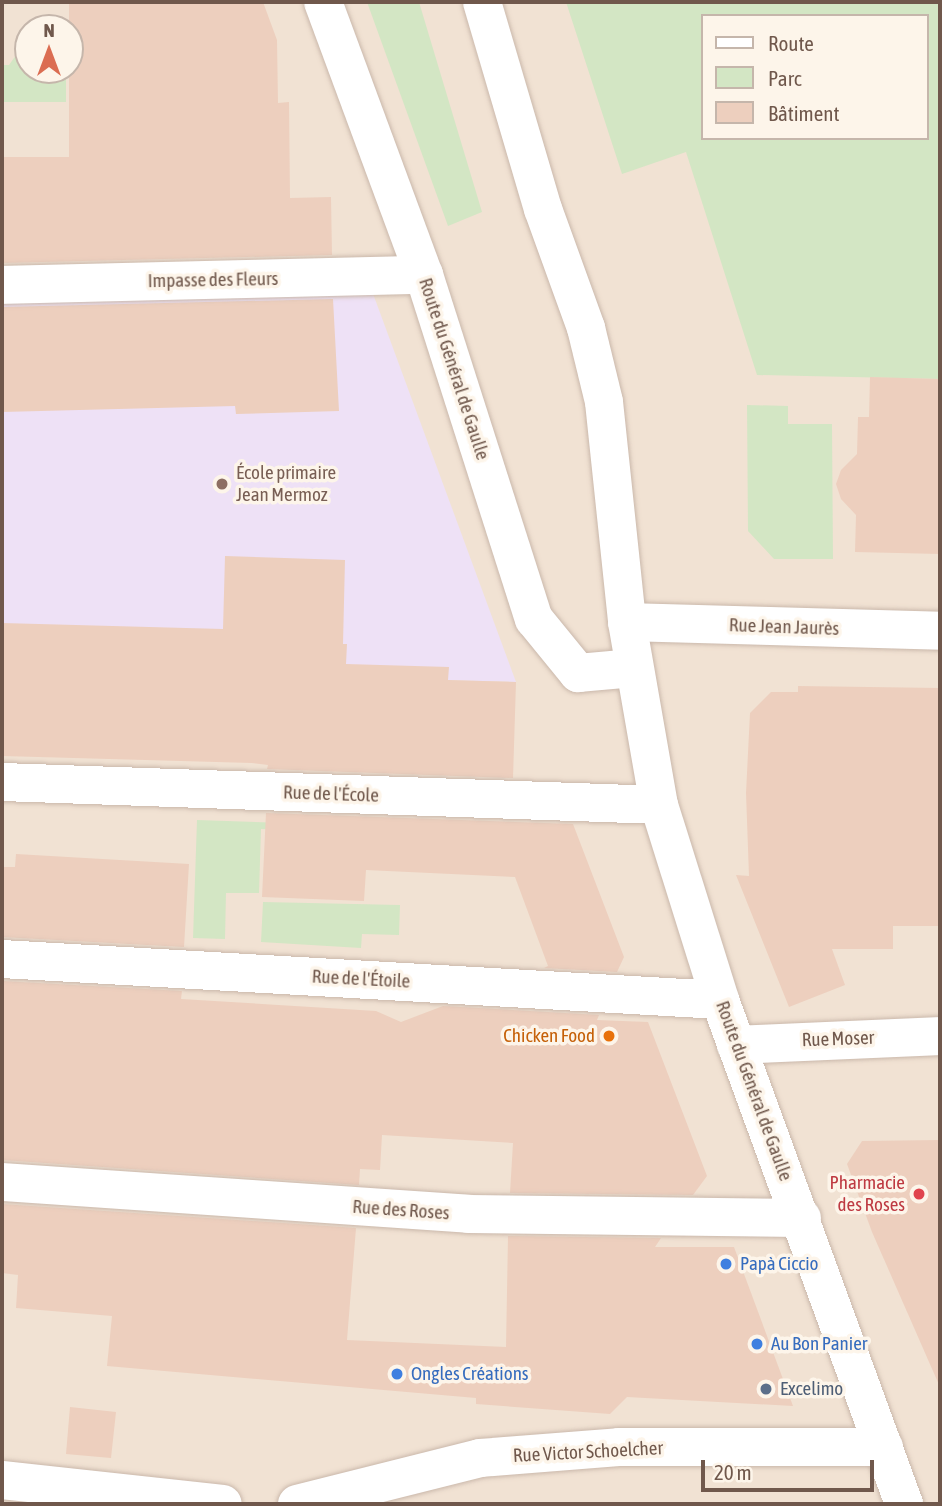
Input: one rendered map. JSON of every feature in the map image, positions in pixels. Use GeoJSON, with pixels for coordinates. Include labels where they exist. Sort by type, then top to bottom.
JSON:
{"type":"FeatureCollection","features":[{"type":"Feature","properties":{"kind":"street","name":"Route du Général de Gaulle"},"geometry":{"type":"LineString","coordinates":[[323,2],[424,275],[534,618],[578,673],[634,668]]}},
{"type":"Feature","properties":{"kind":"street","name":"Route du Général de Gaulle"},"geometry":{"type":"LineString","coordinates":[[482,2],[543,209],[586,328],[604,402],[627,622],[659,805],[720,1000],[802,1218],[904,1504]]}},
{"type":"Feature","properties":{"kind":"street","name":"Impasse des Fleurs"},"geometry":{"type":"LineString","coordinates":[[2,285],[424,275]]}},
{"type":"Feature","properties":{"kind":"street","name":"Rue Jean Jaurès"},"geometry":{"type":"LineString","coordinates":[[627,622],[940,631]]}},
{"type":"Feature","properties":{"kind":"street","name":"Rue de l'École"},"geometry":{"type":"LineString","coordinates":[[2,782],[659,805]]}},
{"type":"Feature","properties":{"kind":"street","name":"Rue de l'Étoile"},"geometry":{"type":"LineString","coordinates":[[2,958],[720,1000]]}},
{"type":"Feature","properties":{"kind":"street","name":"Rue Moser"},"geometry":{"type":"LineString","coordinates":[[736,1045],[940,1036]]}},
{"type":"Feature","properties":{"kind":"street","name":"Rue des Roses"},"geometry":{"type":"LineString","coordinates":[[2,1182],[468,1214],[802,1218]]}},
{"type":"Feature","properties":{"kind":"street","name":"Rue Victor Schoelcher"},"geometry":{"type":"LineString","coordinates":[[297,1504],[480,1458],[618,1447],[884,1447]]}},
{"type":"Feature","properties":{"kind":"street"},"geometry":{"type":"LineString","coordinates":[[2,1480],[223,1504]]}},
{"type":"Feature","properties":{"kind":"shaded area"},"geometry":{"type":"Polygon","coordinates":[[[2,2],[940,2],[940,1504],[2,1504],[2,2]]]}},
{"type":"Feature","properties":{"kind":"shaded area","name":"École primaire Jean Mermoz"},"geometry":{"type":"Polygon","coordinates":[[[372,291],[516,682],[2,669],[2,299],[372,291]]]}},
{"type":"Feature","properties":{"kind":"green space"},"geometry":{"type":"Polygon","coordinates":[[[367,2],[419,2],[482,212],[448,226],[367,2]]]}},
{"type":"Feature","properties":{"kind":"green space"},"geometry":{"type":"Polygon","coordinates":[[[566,2],[940,2],[940,379],[757,375],[686,152],[622,174],[566,2]]]}},
{"type":"Feature","properties":{"kind":"green space"},"geometry":{"type":"Polygon","coordinates":[[[14,58],[14,84],[66,84],[66,102],[2,102],[2,65],[9,65],[14,58]]]}},
{"type":"Feature","properties":{"kind":"green space"},"geometry":{"type":"Polygon","coordinates":[[[747,405],[788,406],[788,424],[832,424],[833,559],[774,559],[748,531],[747,405]]]}},
{"type":"Feature","properties":{"kind":"green space"},"geometry":{"type":"Polygon","coordinates":[[[197,820],[287,823],[286,830],[261,829],[259,893],[226,893],[225,939],[193,938],[197,820]]]}},
{"type":"Feature","properties":{"kind":"green space"},"geometry":{"type":"Polygon","coordinates":[[[263,902],[400,905],[399,935],[362,934],[361,948],[261,942],[263,902]]]}},
{"type":"Feature","properties":{"kind":"building"},"geometry":{"type":"Polygon","coordinates":[[[69,2],[263,2],[277,40],[278,103],[289,102],[290,198],[331,197],[332,255],[2,263],[3,157],[69,157],[69,84],[84,84],[84,14],[69,14],[69,2]]]}},
{"type":"Feature","properties":{"kind":"building"},"geometry":{"type":"Polygon","coordinates":[[[333,299],[339,411],[236,414],[235,406],[2,412],[2,307],[333,299]]]}},
{"type":"Feature","properties":{"kind":"building"},"geometry":{"type":"Polygon","coordinates":[[[870,377],[940,379],[940,554],[855,552],[856,515],[841,499],[836,484],[841,470],[857,454],[858,417],[869,417],[870,377]]]}},
{"type":"Feature","properties":{"kind":"building"},"geometry":{"type":"Polygon","coordinates":[[[225,556],[345,560],[343,644],[347,644],[346,664],[449,667],[448,680],[516,682],[513,778],[267,769],[268,765],[252,763],[2,756],[2,623],[223,629],[225,556]]]}},
{"type":"Feature","properties":{"kind":"building"},"geometry":{"type":"Polygon","coordinates":[[[798,686],[940,688],[940,926],[893,926],[893,949],[832,949],[845,985],[789,1007],[736,875],[749,876],[746,793],[750,713],[771,692],[798,692],[798,686]]]}},
{"type":"Feature","properties":{"kind":"building"},"geometry":{"type":"Polygon","coordinates":[[[266,813],[573,824],[624,957],[617,972],[544,968],[548,966],[515,877],[366,870],[364,901],[262,897],[266,813]]]}},
{"type":"Feature","properties":{"kind":"building"},"geometry":{"type":"Polygon","coordinates":[[[16,854],[189,864],[184,947],[2,937],[2,867],[15,867],[16,854]]]}},
{"type":"Feature","properties":{"kind":"building"},"geometry":{"type":"Polygon","coordinates":[[[2,981],[182,991],[181,999],[376,1011],[401,1022],[443,1006],[599,1015],[597,1020],[648,1022],[707,1176],[693,1195],[510,1193],[513,1143],[382,1135],[380,1170],[360,1169],[359,1185],[2,1160],[2,981]]]}},
{"type":"Feature","properties":{"kind":"building"},"geometry":{"type":"Polygon","coordinates":[[[940,1140],[940,1387],[872,1232],[847,1164],[862,1141],[940,1140]]]}},
{"type":"Feature","properties":{"kind":"building"},"geometry":{"type":"Polygon","coordinates":[[[2,1204],[356,1228],[347,1340],[506,1347],[508,1236],[661,1238],[655,1247],[734,1247],[793,1406],[627,1397],[610,1414],[476,1404],[476,1398],[107,1366],[112,1316],[16,1308],[18,1275],[2,1273],[2,1204]]]}},
{"type":"Feature","properties":{"kind":"building"},"geometry":{"type":"Polygon","coordinates":[[[70,1407],[116,1412],[111,1458],[66,1454],[70,1407]]]}},
{"type":"Feature","properties":{"kind":"place","name":"École primaire Jean Mermoz"},"geometry":{"type":"Point","coordinates":[222,484]}},
{"type":"Feature","properties":{"kind":"place","name":"Chicken Food"},"geometry":{"type":"Point","coordinates":[609,1036]}},
{"type":"Feature","properties":{"kind":"place","name":"Pharmacie des Roses"},"geometry":{"type":"Point","coordinates":[919,1194]}},
{"type":"Feature","properties":{"kind":"place","name":"Papà Ciccio"},"geometry":{"type":"Point","coordinates":[726,1264]}},
{"type":"Feature","properties":{"kind":"place","name":"Au Bon Panier"},"geometry":{"type":"Point","coordinates":[757,1344]}},
{"type":"Feature","properties":{"kind":"place","name":"Ongles Créations"},"geometry":{"type":"Point","coordinates":[397,1374]}},
{"type":"Feature","properties":{"kind":"place","name":"Excelimo"},"geometry":{"type":"Point","coordinates":[766,1389]}}]}
